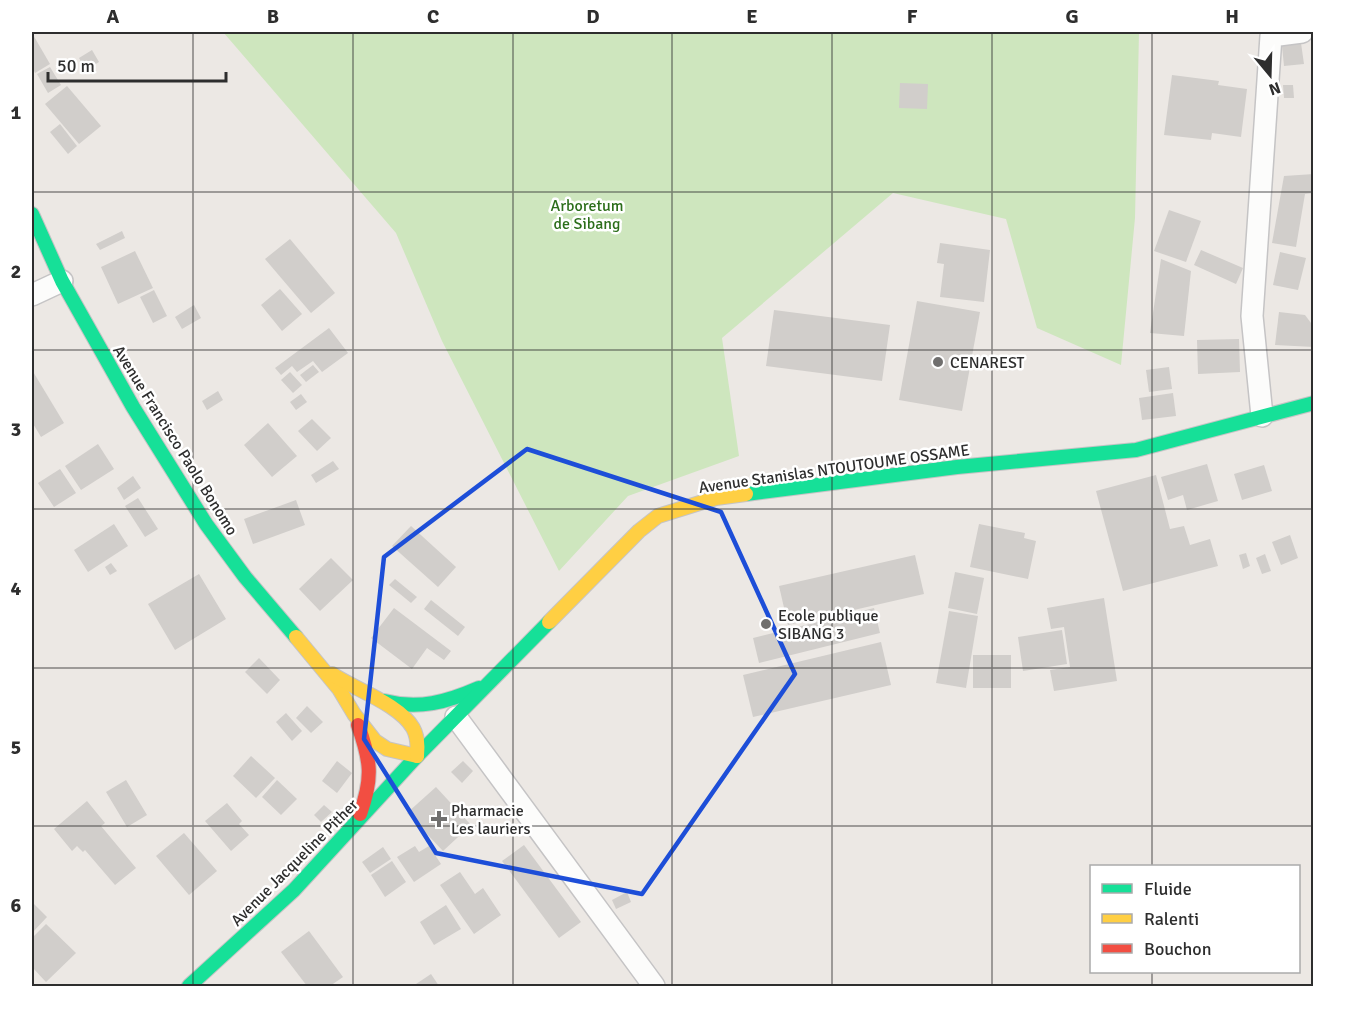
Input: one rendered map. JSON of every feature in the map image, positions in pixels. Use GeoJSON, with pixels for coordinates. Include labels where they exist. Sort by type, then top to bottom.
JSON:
{"type":"FeatureCollection","features":[{"type":"Feature","properties":{"kind":"street"},"geometry":{"type":"LineString","coordinates":[[1262,416],[1252,316],[1271,36],[1302,32]]}},
{"type":"Feature","properties":{"kind":"street","name":"Avenue Francisco Paolo Bonomo"},"geometry":{"type":"LineString","coordinates":[[32,214],[62,281],[133,407],[206,524],[245,577],[320,665]]}},
{"type":"Feature","properties":{"kind":"street"},"geometry":{"type":"LineString","coordinates":[[32,295],[62,281]]}},
{"type":"Feature","properties":{"kind":"street","name":"Avenue Stanislas NTOUTOUME OSSAME"},"geometry":{"type":"LineString","coordinates":[[417,756],[639,531],[658,516],[716,498],[812,484],[1136,450],[1314,403]]}},
{"type":"Feature","properties":{"kind":"street"},"geometry":{"type":"LineString","coordinates":[[320,665],[344,683],[372,697],[406,719],[418,742],[417,756],[387,749],[375,741],[320,665]]}},
{"type":"Feature","properties":{"kind":"street"},"geometry":{"type":"LineString","coordinates":[[372,697],[400,706],[426,706],[447,701],[487,685]]}},
{"type":"Feature","properties":{"kind":"street"},"geometry":{"type":"LineString","coordinates":[[354,714],[370,760],[372,776],[357,824]]}},
{"type":"Feature","properties":{"kind":"street"},"geometry":{"type":"LineString","coordinates":[[456,717],[654,987]]}},
{"type":"Feature","properties":{"kind":"street","name":"Avenue Jacqueline Pither"},"geometry":{"type":"LineString","coordinates":[[189,987],[294,890],[417,756]]}},
{"type":"Feature","properties":{"kind":"highlighted area"},"geometry":{"type":"Polygon","coordinates":[[[527,449],[721,512],[795,674],[642,894],[436,853],[364,739],[384,557],[527,449]]]}},
{"type":"Feature","properties":{"kind":"green space","name":"Arboretum de Sibang"},"geometry":{"type":"Polygon","coordinates":[[[223,32],[1139,32],[1135,218],[1121,365],[1037,328],[1006,219],[893,193],[722,338],[739,456],[628,496],[559,571],[442,341],[396,233],[223,32]]]}},
{"type":"Feature","properties":{"kind":"building"},"geometry":{"type":"Polygon","coordinates":[[[32,33],[50,64],[35,73],[32,67],[32,33]]]}},
{"type":"Feature","properties":{"kind":"building"},"geometry":{"type":"Polygon","coordinates":[[[1301,43],[1304,64],[1284,66],[1282,46],[1301,43]]]}},
{"type":"Feature","properties":{"kind":"building"},"geometry":{"type":"Polygon","coordinates":[[[92,50],[99,62],[86,70],[79,58],[92,50]]]}},
{"type":"Feature","properties":{"kind":"building"},"geometry":{"type":"Polygon","coordinates":[[[50,67],[61,85],[48,93],[37,74],[50,67]]]}},
{"type":"Feature","properties":{"kind":"building"},"geometry":{"type":"Polygon","coordinates":[[[1172,75],[1219,81],[1218,85],[1247,89],[1241,137],[1212,133],[1211,140],[1164,135],[1172,75]]]}},
{"type":"Feature","properties":{"kind":"building"},"geometry":{"type":"Polygon","coordinates":[[[900,83],[928,84],[927,109],[899,108],[900,83]]]}},
{"type":"Feature","properties":{"kind":"building"},"geometry":{"type":"Polygon","coordinates":[[[1283,85],[1293,85],[1294,98],[1284,98],[1283,85]]]}},
{"type":"Feature","properties":{"kind":"building"},"geometry":{"type":"Polygon","coordinates":[[[67,86],[101,126],[79,144],[45,104],[67,86]]]}},
{"type":"Feature","properties":{"kind":"building"},"geometry":{"type":"Polygon","coordinates":[[[60,124],[77,146],[68,154],[50,132],[60,124]]]}},
{"type":"Feature","properties":{"kind":"building"},"geometry":{"type":"Polygon","coordinates":[[[1314,174],[1314,193],[1305,194],[1296,247],[1272,243],[1284,176],[1314,174]]]}},
{"type":"Feature","properties":{"kind":"building"},"geometry":{"type":"Polygon","coordinates":[[[1169,210],[1201,221],[1186,262],[1154,251],[1169,210]]]}},
{"type":"Feature","properties":{"kind":"building"},"geometry":{"type":"Polygon","coordinates":[[[122,231],[125,238],[100,250],[96,244],[122,231]]]}},
{"type":"Feature","properties":{"kind":"building"},"geometry":{"type":"Polygon","coordinates":[[[290,239],[335,293],[311,313],[265,259],[290,239]]]}},
{"type":"Feature","properties":{"kind":"building"},"geometry":{"type":"Polygon","coordinates":[[[940,243],[990,250],[984,302],[940,297],[944,264],[937,263],[940,243]]]}},
{"type":"Feature","properties":{"kind":"building"},"geometry":{"type":"Polygon","coordinates":[[[1201,250],[1243,268],[1236,284],[1194,265],[1201,250]]]}},
{"type":"Feature","properties":{"kind":"building"},"geometry":{"type":"Polygon","coordinates":[[[135,251],[153,288],[118,304],[101,267],[135,251]]]}},
{"type":"Feature","properties":{"kind":"building"},"geometry":{"type":"Polygon","coordinates":[[[1280,252],[1306,258],[1298,290],[1273,285],[1280,252]]]}},
{"type":"Feature","properties":{"kind":"building"},"geometry":{"type":"Polygon","coordinates":[[[1161,259],[1191,271],[1184,336],[1150,333],[1161,259]]]}},
{"type":"Feature","properties":{"kind":"building"},"geometry":{"type":"Polygon","coordinates":[[[280,289],[302,314],[282,331],[261,305],[280,289]]]}},
{"type":"Feature","properties":{"kind":"building"},"geometry":{"type":"Polygon","coordinates":[[[154,290],[167,316],[153,323],[140,297],[154,290]]]}},
{"type":"Feature","properties":{"kind":"building"},"geometry":{"type":"Polygon","coordinates":[[[917,301],[980,312],[962,411],[899,400],[917,301]]]}},
{"type":"Feature","properties":{"kind":"building"},"geometry":{"type":"Polygon","coordinates":[[[194,305],[201,318],[182,329],[175,317],[194,305]]]}},
{"type":"Feature","properties":{"kind":"building"},"geometry":{"type":"Polygon","coordinates":[[[774,310],[890,325],[882,381],[766,366],[774,310]]]}},
{"type":"Feature","properties":{"kind":"building"},"geometry":{"type":"Polygon","coordinates":[[[1279,312],[1305,315],[1314,327],[1314,347],[1275,345],[1279,312]]]}},
{"type":"Feature","properties":{"kind":"building"},"geometry":{"type":"Polygon","coordinates":[[[329,328],[348,353],[322,372],[313,361],[297,372],[292,366],[281,375],[275,368],[329,328]]]}},
{"type":"Feature","properties":{"kind":"building"},"geometry":{"type":"Polygon","coordinates":[[[1239,339],[1240,372],[1198,374],[1197,340],[1239,339]]]}},
{"type":"Feature","properties":{"kind":"building"},"geometry":{"type":"Polygon","coordinates":[[[313,365],[319,372],[306,382],[300,375],[313,365]]]}},
{"type":"Feature","properties":{"kind":"building"},"geometry":{"type":"Polygon","coordinates":[[[1169,367],[1172,389],[1149,392],[1146,370],[1169,367]]]}},
{"type":"Feature","properties":{"kind":"building"},"geometry":{"type":"Polygon","coordinates":[[[32,370],[64,423],[41,437],[32,422],[32,370]]]}},
{"type":"Feature","properties":{"kind":"building"},"geometry":{"type":"Polygon","coordinates":[[[290,372],[302,385],[293,393],[281,380],[290,372]]]}},
{"type":"Feature","properties":{"kind":"building"},"geometry":{"type":"Polygon","coordinates":[[[218,391],[223,400],[207,410],[202,401],[218,391]]]}},
{"type":"Feature","properties":{"kind":"building"},"geometry":{"type":"Polygon","coordinates":[[[1173,393],[1176,416],[1142,420],[1139,398],[1173,393]]]}},
{"type":"Feature","properties":{"kind":"building"},"geometry":{"type":"Polygon","coordinates":[[[301,394],[307,402],[296,410],[290,402],[301,394]]]}},
{"type":"Feature","properties":{"kind":"building"},"geometry":{"type":"Polygon","coordinates":[[[312,419],[331,438],[317,451],[298,431],[312,419]]]}},
{"type":"Feature","properties":{"kind":"building"},"geometry":{"type":"Polygon","coordinates":[[[268,423],[297,456],[272,477],[244,445],[268,423]]]}},
{"type":"Feature","properties":{"kind":"building"},"geometry":{"type":"Polygon","coordinates":[[[98,444],[114,469],[81,490],[65,466],[98,444]]]}},
{"type":"Feature","properties":{"kind":"building"},"geometry":{"type":"Polygon","coordinates":[[[333,461],[339,469],[316,483],[311,475],[333,461]]]}},
{"type":"Feature","properties":{"kind":"building"},"geometry":{"type":"Polygon","coordinates":[[[1207,464],[1218,501],[1187,510],[1183,495],[1168,500],[1161,477],[1207,464]]]}},
{"type":"Feature","properties":{"kind":"building"},"geometry":{"type":"Polygon","coordinates":[[[1264,465],[1272,491],[1242,500],[1234,474],[1264,465]]]}},
{"type":"Feature","properties":{"kind":"building"},"geometry":{"type":"Polygon","coordinates":[[[60,469],[76,493],[54,507],[38,483],[60,469]]]}},
{"type":"Feature","properties":{"kind":"building"},"geometry":{"type":"Polygon","coordinates":[[[1156,475],[1170,529],[1184,526],[1190,545],[1210,539],[1218,566],[1123,591],[1096,491],[1156,475]]]}},
{"type":"Feature","properties":{"kind":"building"},"geometry":{"type":"Polygon","coordinates":[[[133,476],[141,488],[124,500],[117,488],[133,476]]]}},
{"type":"Feature","properties":{"kind":"building"},"geometry":{"type":"Polygon","coordinates":[[[138,498],[158,529],[145,537],[125,506],[138,498]]]}},
{"type":"Feature","properties":{"kind":"building"},"geometry":{"type":"Polygon","coordinates":[[[296,500],[305,525],[253,544],[244,519],[296,500]]]}},
{"type":"Feature","properties":{"kind":"building"},"geometry":{"type":"Polygon","coordinates":[[[114,524],[128,546],[88,572],[74,550],[114,524]]]}},
{"type":"Feature","properties":{"kind":"building"},"geometry":{"type":"Polygon","coordinates":[[[979,524],[1025,533],[1024,538],[1036,541],[1028,579],[970,567],[979,524]]]}},
{"type":"Feature","properties":{"kind":"building"},"geometry":{"type":"Polygon","coordinates":[[[411,526],[456,567],[438,587],[392,546],[411,526]]]}},
{"type":"Feature","properties":{"kind":"building"},"geometry":{"type":"Polygon","coordinates":[[[1290,535],[1298,558],[1281,565],[1272,542],[1290,535]]]}},
{"type":"Feature","properties":{"kind":"building"},"geometry":{"type":"Polygon","coordinates":[[[1246,553],[1250,566],[1243,569],[1239,555],[1246,553]]]}},
{"type":"Feature","properties":{"kind":"building"},"geometry":{"type":"Polygon","coordinates":[[[1265,554],[1271,571],[1262,574],[1256,558],[1265,554]]]}},
{"type":"Feature","properties":{"kind":"building"},"geometry":{"type":"Polygon","coordinates":[[[915,555],[924,594],[788,625],[779,586],[915,555]]]}},
{"type":"Feature","properties":{"kind":"building"},"geometry":{"type":"Polygon","coordinates":[[[331,558],[353,580],[320,611],[299,589],[331,558]]]}},
{"type":"Feature","properties":{"kind":"building"},"geometry":{"type":"Polygon","coordinates":[[[111,563],[117,571],[110,575],[105,567],[111,563]]]}},
{"type":"Feature","properties":{"kind":"building"},"geometry":{"type":"Polygon","coordinates":[[[955,572],[984,578],[977,614],[948,608],[955,572]]]}},
{"type":"Feature","properties":{"kind":"building"},"geometry":{"type":"Polygon","coordinates":[[[199,574],[226,619],[175,650],[148,604],[199,574]]]}},
{"type":"Feature","properties":{"kind":"building"},"geometry":{"type":"Polygon","coordinates":[[[395,579],[417,597],[411,603],[389,585],[395,579]]]}},
{"type":"Feature","properties":{"kind":"building"},"geometry":{"type":"Polygon","coordinates":[[[1104,598],[1117,681],[1054,691],[1050,670],[1070,667],[1064,627],[1051,629],[1047,608],[1104,598]]]}},
{"type":"Feature","properties":{"kind":"building"},"geometry":{"type":"Polygon","coordinates":[[[431,600],[465,627],[458,636],[424,609],[431,600]]]}},
{"type":"Feature","properties":{"kind":"building"},"geometry":{"type":"Polygon","coordinates":[[[394,608],[451,651],[444,660],[427,648],[412,669],[371,638],[394,608]]]}},
{"type":"Feature","properties":{"kind":"building"},"geometry":{"type":"Polygon","coordinates":[[[874,608],[880,633],[759,663],[753,638],[874,608]]]}},
{"type":"Feature","properties":{"kind":"building"},"geometry":{"type":"Polygon","coordinates":[[[949,611],[978,616],[966,688],[936,683],[949,611]]]}},
{"type":"Feature","properties":{"kind":"building"},"geometry":{"type":"Polygon","coordinates":[[[1062,630],[1067,664],[1023,671],[1018,637],[1062,630]]]}},
{"type":"Feature","properties":{"kind":"building"},"geometry":{"type":"Polygon","coordinates":[[[881,642],[891,685],[753,717],[743,675],[881,642]]]}},
{"type":"Feature","properties":{"kind":"building"},"geometry":{"type":"Polygon","coordinates":[[[973,655],[1011,655],[1011,688],[973,688],[973,655]]]}},
{"type":"Feature","properties":{"kind":"building"},"geometry":{"type":"Polygon","coordinates":[[[259,658],[280,680],[267,694],[245,672],[259,658]]]}},
{"type":"Feature","properties":{"kind":"building"},"geometry":{"type":"Polygon","coordinates":[[[307,706],[323,722],[311,733],[296,718],[307,706]]]}},
{"type":"Feature","properties":{"kind":"building"},"geometry":{"type":"Polygon","coordinates":[[[286,713],[302,731],[292,741],[276,722],[286,713]]]}},
{"type":"Feature","properties":{"kind":"building"},"geometry":{"type":"Polygon","coordinates":[[[251,756],[275,778],[256,798],[233,776],[251,756]]]}},
{"type":"Feature","properties":{"kind":"building"},"geometry":{"type":"Polygon","coordinates":[[[337,761],[352,773],[337,793],[322,781],[337,761]]]}},
{"type":"Feature","properties":{"kind":"building"},"geometry":{"type":"Polygon","coordinates":[[[463,761],[473,771],[462,783],[451,772],[463,761]]]}},
{"type":"Feature","properties":{"kind":"building"},"geometry":{"type":"Polygon","coordinates":[[[126,780],[147,815],[127,827],[106,792],[126,780]]]}},
{"type":"Feature","properties":{"kind":"building"},"geometry":{"type":"Polygon","coordinates":[[[277,780],[297,799],[281,815],[262,797],[277,780]]]}},
{"type":"Feature","properties":{"kind":"building","name":"Pharmacie Les lauriers"},"geometry":{"type":"Polygon","coordinates":[[[436,787],[471,825],[443,851],[407,813],[436,787]]]}},
{"type":"Feature","properties":{"kind":"building"},"geometry":{"type":"Polygon","coordinates":[[[87,801],[105,823],[101,826],[136,868],[115,885],[85,850],[83,852],[77,846],[72,851],[54,829],[87,801]]]}},
{"type":"Feature","properties":{"kind":"building"},"geometry":{"type":"Polygon","coordinates":[[[227,803],[242,821],[239,824],[249,835],[231,851],[205,821],[227,803]]]}},
{"type":"Feature","properties":{"kind":"building"},"geometry":{"type":"Polygon","coordinates":[[[324,805],[332,812],[321,822],[314,815],[324,805]]]}},
{"type":"Feature","properties":{"kind":"building"},"geometry":{"type":"Polygon","coordinates":[[[184,833],[217,871],[189,895],[156,856],[184,833]]]}},
{"type":"Feature","properties":{"kind":"building"},"geometry":{"type":"Polygon","coordinates":[[[524,845],[581,922],[559,938],[502,861],[524,845]]]}},
{"type":"Feature","properties":{"kind":"building"},"geometry":{"type":"Polygon","coordinates":[[[415,846],[419,852],[429,846],[441,864],[414,882],[397,857],[415,846]]]}},
{"type":"Feature","properties":{"kind":"building"},"geometry":{"type":"Polygon","coordinates":[[[383,847],[391,859],[370,873],[362,862],[383,847]]]}},
{"type":"Feature","properties":{"kind":"building"},"geometry":{"type":"Polygon","coordinates":[[[392,861],[406,882],[385,897],[371,875],[392,861]]]}},
{"type":"Feature","properties":{"kind":"building"},"geometry":{"type":"Polygon","coordinates":[[[460,872],[475,894],[483,888],[501,915],[474,934],[440,885],[460,872]]]}},
{"type":"Feature","properties":{"kind":"building"},"geometry":{"type":"Polygon","coordinates":[[[627,892],[631,902],[616,909],[612,900],[627,892]]]}},
{"type":"Feature","properties":{"kind":"building"},"geometry":{"type":"Polygon","coordinates":[[[32,902],[47,917],[32,933],[32,902]]]}},
{"type":"Feature","properties":{"kind":"building"},"geometry":{"type":"Polygon","coordinates":[[[446,905],[461,929],[434,945],[420,922],[446,905]]]}},
{"type":"Feature","properties":{"kind":"building"},"geometry":{"type":"Polygon","coordinates":[[[46,924],[76,953],[46,982],[32,967],[32,938],[46,924]]]}},
{"type":"Feature","properties":{"kind":"building"},"geometry":{"type":"Polygon","coordinates":[[[309,931],[343,977],[330,986],[307,986],[281,952],[309,931]]]}},
{"type":"Feature","properties":{"kind":"building"},"geometry":{"type":"Polygon","coordinates":[[[431,974],[439,986],[413,986],[431,974]]]}},
{"type":"Feature","properties":{"kind":"traffic: fast"},"geometry":{"type":"LineString","coordinates":[[32,214],[62,281],[133,407],[206,524],[245,577],[296,637]]}},
{"type":"Feature","properties":{"kind":"traffic: fast"},"geometry":{"type":"LineString","coordinates":[[746,494],[957,467],[1136,450],[1314,403]]}},
{"type":"Feature","properties":{"kind":"traffic: fast"},"geometry":{"type":"LineString","coordinates":[[189,986],[294,890],[417,756],[549,622]]}},
{"type":"Feature","properties":{"kind":"traffic: fast"},"geometry":{"type":"LineString","coordinates":[[384,701],[421,705],[444,701],[479,688]]}},
{"type":"Feature","properties":{"kind":"traffic: slow"},"geometry":{"type":"LineString","coordinates":[[549,622],[639,531],[658,516],[716,498],[746,494]]}},
{"type":"Feature","properties":{"kind":"traffic: slow"},"geometry":{"type":"LineString","coordinates":[[296,637],[339,689],[354,714],[375,741],[387,749],[417,756]]}},
{"type":"Feature","properties":{"kind":"traffic: slow"},"geometry":{"type":"LineString","coordinates":[[332,674],[388,705],[406,719],[416,735],[417,756]]}},
{"type":"Feature","properties":{"kind":"traffic: jam"},"geometry":{"type":"LineString","coordinates":[[358,725],[366,749],[369,770],[367,790],[360,814]]}},
{"type":"Feature","properties":{"kind":"place","name":"CENAREST"},"geometry":{"type":"Point","coordinates":[938,362]}},
{"type":"Feature","properties":{"kind":"place","name":"Ecole publique SIBANG 3"},"geometry":{"type":"Point","coordinates":[766,624]}},
{"type":"Feature","properties":{"kind":"place","name":"Pharmacie Les lauriers"},"geometry":{"type":"Point","coordinates":[439,819]}}]}
